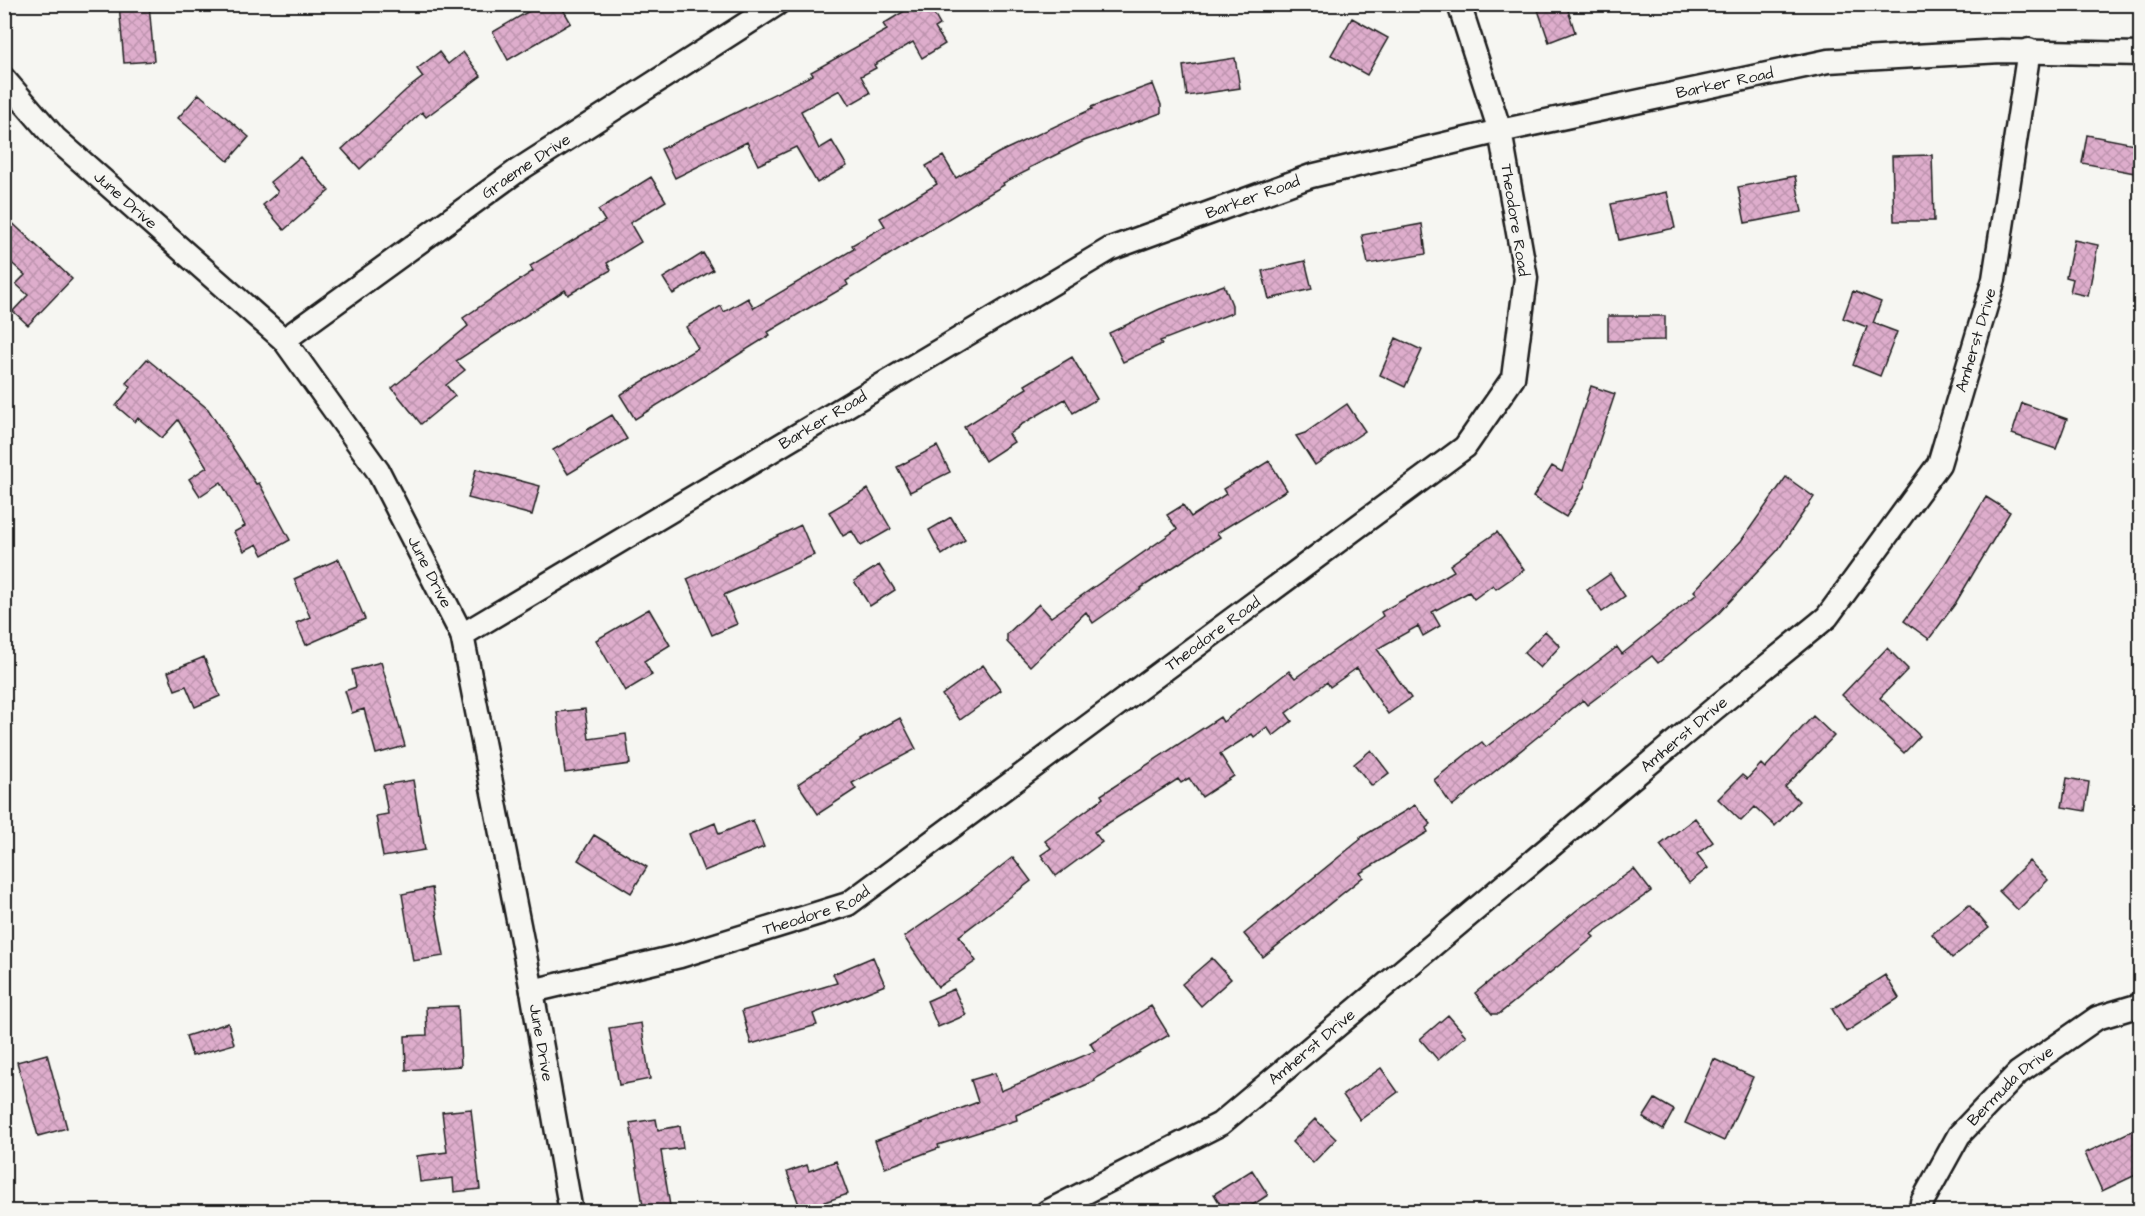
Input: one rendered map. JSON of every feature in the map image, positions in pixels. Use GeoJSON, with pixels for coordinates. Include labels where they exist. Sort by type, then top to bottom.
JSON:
{"type":"FeatureCollection","features":[{"type":"Feature","properties":{"kind":"street","name":"Graeme Drive"},"geometry":{"type":"LineString","coordinates":[[284,340],[517,171],[777,4]]}},
{"type":"Feature","properties":{"kind":"street","name":"Theodore Road"},"geometry":{"type":"LineString","coordinates":[[532,991],[680,956],[848,904],[1465,447],[1513,378],[1526,278],[1500,131],[1459,4]]}},
{"type":"Feature","properties":{"kind":"street","name":"Barker Road"},"geometry":{"type":"LineString","coordinates":[[462,635],[1110,249],[1311,176],[1500,131],[1828,61],[2029,50],[2140,54]]}},
{"type":"Feature","properties":{"kind":"street","name":"Amherst Drive"},"geometry":{"type":"LineString","coordinates":[[1047,1212],[1220,1124],[1714,709],[1827,617],[1939,464],[1994,279],[2029,50]]}},
{"type":"Feature","properties":{"kind":"street","name":"June Drive"},"geometry":{"type":"LineString","coordinates":[[4,79],[55,138],[284,340],[378,471],[462,635],[532,991],[571,1212]]}},
{"type":"Feature","properties":{"kind":"street","name":"Bermuda Drive"},"geometry":{"type":"LineString","coordinates":[[1921,1212],[1922,1202],[1959,1135],[2018,1073],[2097,1018],[2140,1005]]}},
{"type":"Feature","properties":{"kind":"building"},"geometry":{"type":"Polygon","coordinates":[[[119,4],[149,4],[154,61],[124,63],[119,4]]]}},
{"type":"Feature","properties":{"kind":"building"},"geometry":{"type":"Polygon","coordinates":[[[541,4],[560,4],[571,23],[508,60],[493,32],[541,4]]]}},
{"type":"Feature","properties":{"kind":"building"},"geometry":{"type":"Polygon","coordinates":[[[916,4],[928,4],[940,25],[935,28],[945,44],[922,58],[913,42],[874,65],[876,68],[861,76],[870,93],[849,105],[840,90],[801,111],[819,149],[832,141],[847,166],[817,183],[796,147],[758,165],[747,142],[675,178],[661,149],[813,75],[811,72],[887,30],[883,24],[916,4]]]}},
{"type":"Feature","properties":{"kind":"building"},"geometry":{"type":"Polygon","coordinates":[[[1536,4],[1566,4],[1575,32],[1549,42],[1536,4]]]}},
{"type":"Feature","properties":{"kind":"building"},"geometry":{"type":"Polygon","coordinates":[[[1352,18],[1388,38],[1367,75],[1331,55],[1352,18]]]}},
{"type":"Feature","properties":{"kind":"building"},"geometry":{"type":"Polygon","coordinates":[[[439,52],[448,64],[463,52],[481,76],[426,117],[422,112],[360,169],[342,149],[423,77],[417,69],[439,52]]]}},
{"type":"Feature","properties":{"kind":"building"},"geometry":{"type":"Polygon","coordinates":[[[1235,58],[1240,88],[1187,96],[1183,66],[1235,58]]]}},
{"type":"Feature","properties":{"kind":"building"},"geometry":{"type":"Polygon","coordinates":[[[1153,84],[1161,105],[1161,113],[1084,141],[1003,183],[1004,185],[846,281],[848,285],[768,332],[770,335],[635,419],[620,395],[698,348],[686,327],[721,306],[724,312],[748,298],[754,308],[854,249],[852,245],[885,226],[880,218],[937,184],[926,166],[943,156],[956,178],[998,153],[1092,109],[1091,107],[1153,84]]]}},
{"type":"Feature","properties":{"kind":"building"},"geometry":{"type":"Polygon","coordinates":[[[199,94],[249,137],[228,161],[178,118],[199,94]]]}},
{"type":"Feature","properties":{"kind":"building"},"geometry":{"type":"Polygon","coordinates":[[[2087,135],[2140,145],[2140,174],[2082,163],[2087,135]]]}},
{"type":"Feature","properties":{"kind":"building"},"geometry":{"type":"Polygon","coordinates":[[[1932,155],[1934,221],[1894,221],[1892,156],[1932,155]]]}},
{"type":"Feature","properties":{"kind":"building"},"geometry":{"type":"Polygon","coordinates":[[[300,157],[329,191],[284,230],[263,205],[278,192],[270,182],[300,157]]]}},
{"type":"Feature","properties":{"kind":"building"},"geometry":{"type":"Polygon","coordinates":[[[1795,176],[1802,212],[1745,223],[1738,187],[1795,176]]]}},
{"type":"Feature","properties":{"kind":"building"},"geometry":{"type":"Polygon","coordinates":[[[651,177],[666,201],[630,223],[641,242],[607,263],[611,270],[568,295],[565,290],[456,361],[465,370],[446,385],[455,396],[421,424],[392,388],[468,326],[463,318],[533,271],[530,266],[605,221],[598,210],[651,177]]]}},
{"type":"Feature","properties":{"kind":"building"},"geometry":{"type":"Polygon","coordinates":[[[1667,192],[1675,228],[1619,240],[1611,204],[1667,192]]]}},
{"type":"Feature","properties":{"kind":"building"},"geometry":{"type":"Polygon","coordinates":[[[4,215],[72,279],[28,325],[13,311],[28,295],[16,284],[25,275],[4,256],[4,215]]]}},
{"type":"Feature","properties":{"kind":"building"},"geometry":{"type":"Polygon","coordinates":[[[1422,224],[1426,254],[1368,264],[1362,235],[1422,224]]]}},
{"type":"Feature","properties":{"kind":"building"},"geometry":{"type":"Polygon","coordinates":[[[2074,240],[2098,245],[2088,296],[2070,292],[2073,279],[2066,277],[2074,240]]]}},
{"type":"Feature","properties":{"kind":"building"},"geometry":{"type":"Polygon","coordinates":[[[703,253],[713,270],[673,294],[663,278],[703,253]]]}},
{"type":"Feature","properties":{"kind":"building"},"geometry":{"type":"Polygon","coordinates":[[[1305,261],[1312,289],[1269,299],[1262,271],[1305,261]]]}},
{"type":"Feature","properties":{"kind":"building"},"geometry":{"type":"Polygon","coordinates":[[[1224,285],[1232,305],[1232,313],[1160,341],[1162,344],[1123,362],[1109,333],[1160,309],[1224,285]]]}},
{"type":"Feature","properties":{"kind":"building"},"geometry":{"type":"Polygon","coordinates":[[[1853,291],[1881,302],[1873,323],[1897,332],[1880,376],[1853,365],[1867,327],[1843,318],[1853,291]]]}},
{"type":"Feature","properties":{"kind":"building"},"geometry":{"type":"Polygon","coordinates":[[[1608,316],[1665,316],[1665,340],[1608,341],[1608,316]]]}},
{"type":"Feature","properties":{"kind":"building"},"geometry":{"type":"Polygon","coordinates":[[[1396,338],[1422,350],[1405,387],[1380,375],[1396,338]]]}},
{"type":"Feature","properties":{"kind":"building"},"geometry":{"type":"Polygon","coordinates":[[[1072,357],[1097,399],[1073,413],[1065,399],[1019,426],[1009,434],[1014,442],[985,461],[964,427],[1027,388],[1025,385],[1072,357]]]}},
{"type":"Feature","properties":{"kind":"building"},"geometry":{"type":"Polygon","coordinates":[[[147,359],[208,409],[256,484],[259,483],[290,540],[263,555],[257,544],[244,551],[234,532],[245,526],[221,482],[200,496],[189,479],[207,467],[178,420],[162,438],[138,418],[135,422],[116,406],[131,387],[126,383],[147,359]]]}},
{"type":"Feature","properties":{"kind":"building"},"geometry":{"type":"Polygon","coordinates":[[[1591,386],[1615,394],[1584,487],[1566,517],[1533,497],[1552,466],[1562,472],[1591,386]]]}},
{"type":"Feature","properties":{"kind":"building"},"geometry":{"type":"Polygon","coordinates":[[[2022,403],[2067,419],[2056,449],[2012,434],[2022,403]]]}},
{"type":"Feature","properties":{"kind":"building"},"geometry":{"type":"Polygon","coordinates":[[[1347,404],[1365,431],[1315,465],[1296,436],[1305,433],[1347,404]]]}},
{"type":"Feature","properties":{"kind":"building"},"geometry":{"type":"Polygon","coordinates":[[[612,415],[627,439],[568,474],[553,450],[612,415]]]}},
{"type":"Feature","properties":{"kind":"building"},"geometry":{"type":"Polygon","coordinates":[[[937,446],[950,472],[910,492],[897,467],[937,446]]]}},
{"type":"Feature","properties":{"kind":"building"},"geometry":{"type":"Polygon","coordinates":[[[1269,461],[1287,490],[1217,533],[1220,537],[1141,588],[1093,623],[1086,612],[1030,666],[1007,642],[1007,634],[1039,604],[1051,617],[1177,529],[1167,515],[1183,505],[1191,517],[1226,494],[1223,489],[1269,461]]]}},
{"type":"Feature","properties":{"kind":"building"},"geometry":{"type":"Polygon","coordinates":[[[476,469],[540,486],[532,515],[468,498],[476,469]]]}},
{"type":"Feature","properties":{"kind":"building"},"geometry":{"type":"Polygon","coordinates":[[[1786,477],[1814,497],[1778,550],[1718,614],[1658,663],[1652,656],[1587,705],[1583,700],[1452,806],[1434,780],[1482,742],[1486,747],[1617,647],[1622,654],[1697,594],[1694,591],[1741,541],[1786,477]]]}},
{"type":"Feature","properties":{"kind":"building"},"geometry":{"type":"Polygon","coordinates":[[[868,489],[891,529],[861,546],[852,531],[843,536],[829,512],[868,489]]]}},
{"type":"Feature","properties":{"kind":"building"},"geometry":{"type":"Polygon","coordinates":[[[1986,497],[2010,512],[1955,604],[1929,639],[1904,621],[1940,572],[1986,497]]]}},
{"type":"Feature","properties":{"kind":"building"},"geometry":{"type":"Polygon","coordinates":[[[951,517],[965,540],[942,555],[929,530],[951,517]]]}},
{"type":"Feature","properties":{"kind":"building"},"geometry":{"type":"Polygon","coordinates":[[[801,525],[814,555],[724,595],[737,624],[712,635],[687,579],[801,525]]]}},
{"type":"Feature","properties":{"kind":"building"},"geometry":{"type":"Polygon","coordinates":[[[1497,532],[1524,570],[1496,589],[1493,585],[1474,599],[1469,592],[1432,612],[1440,626],[1423,636],[1418,626],[1377,649],[1411,698],[1388,714],[1357,668],[1330,687],[1327,682],[1286,713],[1292,721],[1273,736],[1267,727],[1254,737],[1252,734],[1220,754],[1234,776],[1202,797],[1189,778],[1181,783],[1178,779],[1094,832],[1102,842],[1056,876],[1041,855],[1051,848],[1045,841],[1103,798],[1101,795],[1220,717],[1223,722],[1289,671],[1295,678],[1383,616],[1381,612],[1454,571],[1450,565],[1497,532]]]}},
{"type":"Feature","properties":{"kind":"building"},"geometry":{"type":"Polygon","coordinates":[[[339,559],[365,619],[306,645],[296,623],[310,617],[294,579],[339,559]]]}},
{"type":"Feature","properties":{"kind":"building"},"geometry":{"type":"Polygon","coordinates":[[[879,565],[895,590],[870,606],[854,581],[879,565]]]}},
{"type":"Feature","properties":{"kind":"building"},"geometry":{"type":"Polygon","coordinates":[[[1610,574],[1625,596],[1602,612],[1587,590],[1610,574]]]}},
{"type":"Feature","properties":{"kind":"building"},"geometry":{"type":"Polygon","coordinates":[[[649,609],[670,645],[644,661],[652,675],[625,691],[596,640],[649,609]]]}},
{"type":"Feature","properties":{"kind":"building"},"geometry":{"type":"Polygon","coordinates":[[[1545,631],[1560,646],[1540,668],[1524,653],[1545,631]]]}},
{"type":"Feature","properties":{"kind":"building"},"geometry":{"type":"Polygon","coordinates":[[[1887,648],[1908,669],[1880,698],[1920,736],[1904,753],[1842,695],[1887,648]]]}},
{"type":"Feature","properties":{"kind":"building"},"geometry":{"type":"Polygon","coordinates":[[[204,657],[220,696],[195,707],[186,686],[175,690],[168,672],[204,657]]]}},
{"type":"Feature","properties":{"kind":"building"},"geometry":{"type":"Polygon","coordinates":[[[381,662],[405,746],[376,754],[364,709],[352,713],[345,691],[356,687],[352,670],[381,662]]]}},
{"type":"Feature","properties":{"kind":"building"},"geometry":{"type":"Polygon","coordinates":[[[983,665],[1001,690],[960,720],[942,695],[983,665]]]}},
{"type":"Feature","properties":{"kind":"building"},"geometry":{"type":"Polygon","coordinates":[[[585,709],[589,739],[626,734],[630,764],[565,773],[557,712],[585,709]]]}},
{"type":"Feature","properties":{"kind":"building"},"geometry":{"type":"Polygon","coordinates":[[[1813,716],[1834,736],[1785,787],[1799,801],[1775,826],[1755,807],[1741,821],[1718,799],[1742,775],[1747,779],[1761,764],[1765,768],[1813,716]]]}},
{"type":"Feature","properties":{"kind":"building"},"geometry":{"type":"Polygon","coordinates":[[[900,718],[916,749],[852,783],[856,789],[818,814],[798,784],[860,740],[900,718]]]}},
{"type":"Feature","properties":{"kind":"building"},"geometry":{"type":"Polygon","coordinates":[[[1371,750],[1389,773],[1372,786],[1354,764],[1371,750]]]}},
{"type":"Feature","properties":{"kind":"building"},"geometry":{"type":"Polygon","coordinates":[[[2067,778],[2089,782],[2085,811],[2062,807],[2067,778]]]}},
{"type":"Feature","properties":{"kind":"building"},"geometry":{"type":"Polygon","coordinates":[[[413,780],[425,850],[383,857],[376,816],[388,814],[383,785],[413,780]]]}},
{"type":"Feature","properties":{"kind":"building"},"geometry":{"type":"Polygon","coordinates":[[[1415,805],[1431,824],[1426,828],[1428,832],[1360,873],[1363,877],[1263,957],[1244,934],[1360,838],[1415,805]]]}},
{"type":"Feature","properties":{"kind":"building"},"geometry":{"type":"Polygon","coordinates":[[[1695,818],[1713,842],[1697,854],[1708,868],[1689,883],[1660,845],[1695,818]]]}},
{"type":"Feature","properties":{"kind":"building"},"geometry":{"type":"Polygon","coordinates":[[[753,820],[764,847],[704,871],[689,834],[715,823],[719,834],[753,820]]]}},
{"type":"Feature","properties":{"kind":"building"},"geometry":{"type":"Polygon","coordinates":[[[594,835],[647,867],[631,893],[578,860],[594,835]]]}},
{"type":"Feature","properties":{"kind":"building"},"geometry":{"type":"Polygon","coordinates":[[[1013,857],[1031,881],[959,936],[976,961],[938,987],[904,937],[966,894],[1013,857]]]}},
{"type":"Feature","properties":{"kind":"building"},"geometry":{"type":"Polygon","coordinates":[[[2029,861],[2048,880],[2018,910],[1999,891],[2029,861]]]}},
{"type":"Feature","properties":{"kind":"building"},"geometry":{"type":"Polygon","coordinates":[[[1634,869],[1651,891],[1591,934],[1594,937],[1499,1014],[1492,1014],[1475,993],[1577,910],[1634,869]]]}},
{"type":"Feature","properties":{"kind":"building"},"geometry":{"type":"Polygon","coordinates":[[[432,888],[444,956],[413,961],[402,894],[432,888]]]}},
{"type":"Feature","properties":{"kind":"building"},"geometry":{"type":"Polygon","coordinates":[[[1969,905],[1989,928],[1952,958],[1932,934],[1969,905]]]}},
{"type":"Feature","properties":{"kind":"building"},"geometry":{"type":"Polygon","coordinates":[[[873,957],[885,985],[813,1014],[817,1025],[751,1044],[742,1011],[837,983],[833,974],[873,957]]]}},
{"type":"Feature","properties":{"kind":"building"},"geometry":{"type":"Polygon","coordinates":[[[1212,958],[1231,979],[1201,1006],[1182,984],[1212,958]]]}},
{"type":"Feature","properties":{"kind":"building"},"geometry":{"type":"Polygon","coordinates":[[[1885,975],[1899,998],[1846,1032],[1832,1009],[1885,975]]]}},
{"type":"Feature","properties":{"kind":"building"},"geometry":{"type":"Polygon","coordinates":[[[954,989],[966,1015],[938,1027],[927,1001],[954,989]]]}},
{"type":"Feature","properties":{"kind":"building"},"geometry":{"type":"Polygon","coordinates":[[[458,1006],[461,1066],[406,1070],[405,1036],[427,1035],[426,1007],[458,1006]]]}},
{"type":"Feature","properties":{"kind":"building"},"geometry":{"type":"Polygon","coordinates":[[[1151,1006],[1169,1035],[1094,1079],[1095,1081],[1016,1115],[1017,1120],[938,1145],[939,1148],[885,1168],[875,1141],[978,1102],[971,1080],[995,1073],[1001,1091],[1095,1051],[1090,1043],[1151,1006]]]}},
{"type":"Feature","properties":{"kind":"building"},"geometry":{"type":"Polygon","coordinates":[[[1448,1015],[1466,1036],[1438,1060],[1420,1039],[1448,1015]]]}},
{"type":"Feature","properties":{"kind":"building"},"geometry":{"type":"Polygon","coordinates":[[[228,1023],[234,1044],[192,1056],[186,1036],[228,1023]]]}},
{"type":"Feature","properties":{"kind":"building"},"geometry":{"type":"Polygon","coordinates":[[[641,1023],[650,1079],[619,1085],[609,1028],[641,1023]]]}},
{"type":"Feature","properties":{"kind":"building"},"geometry":{"type":"Polygon","coordinates":[[[47,1054],[67,1128],[38,1136],[17,1062],[47,1054]]]}},
{"type":"Feature","properties":{"kind":"building"},"geometry":{"type":"Polygon","coordinates":[[[1714,1059],[1753,1077],[1724,1141],[1685,1123],[1714,1059]]]}},
{"type":"Feature","properties":{"kind":"building"},"geometry":{"type":"Polygon","coordinates":[[[1381,1068],[1398,1092],[1360,1120],[1343,1095],[1381,1068]]]}},
{"type":"Feature","properties":{"kind":"building"},"geometry":{"type":"Polygon","coordinates":[[[1655,1099],[1674,1110],[1663,1130],[1643,1118],[1655,1099]]]}},
{"type":"Feature","properties":{"kind":"building"},"geometry":{"type":"Polygon","coordinates":[[[471,1109],[480,1189],[454,1192],[453,1178],[420,1182],[417,1156],[447,1152],[442,1112],[471,1109]]]}},
{"type":"Feature","properties":{"kind":"building"},"geometry":{"type":"Polygon","coordinates":[[[656,1119],[658,1130],[680,1126],[683,1148],[661,1151],[671,1212],[644,1212],[630,1123],[656,1119]]]}},
{"type":"Feature","properties":{"kind":"building"},"geometry":{"type":"Polygon","coordinates":[[[1315,1119],[1336,1139],[1313,1163],[1292,1142],[1315,1119]]]}},
{"type":"Feature","properties":{"kind":"building"},"geometry":{"type":"Polygon","coordinates":[[[2140,1127],[2140,1173],[2102,1191],[2085,1153],[2140,1127]]]}},
{"type":"Feature","properties":{"kind":"building"},"geometry":{"type":"Polygon","coordinates":[[[836,1161],[848,1194],[801,1210],[787,1172],[807,1165],[809,1171],[836,1161]]]}},
{"type":"Feature","properties":{"kind":"building"},"geometry":{"type":"Polygon","coordinates":[[[1252,1170],[1268,1195],[1242,1212],[1225,1212],[1214,1194],[1252,1170]]]}}]}
